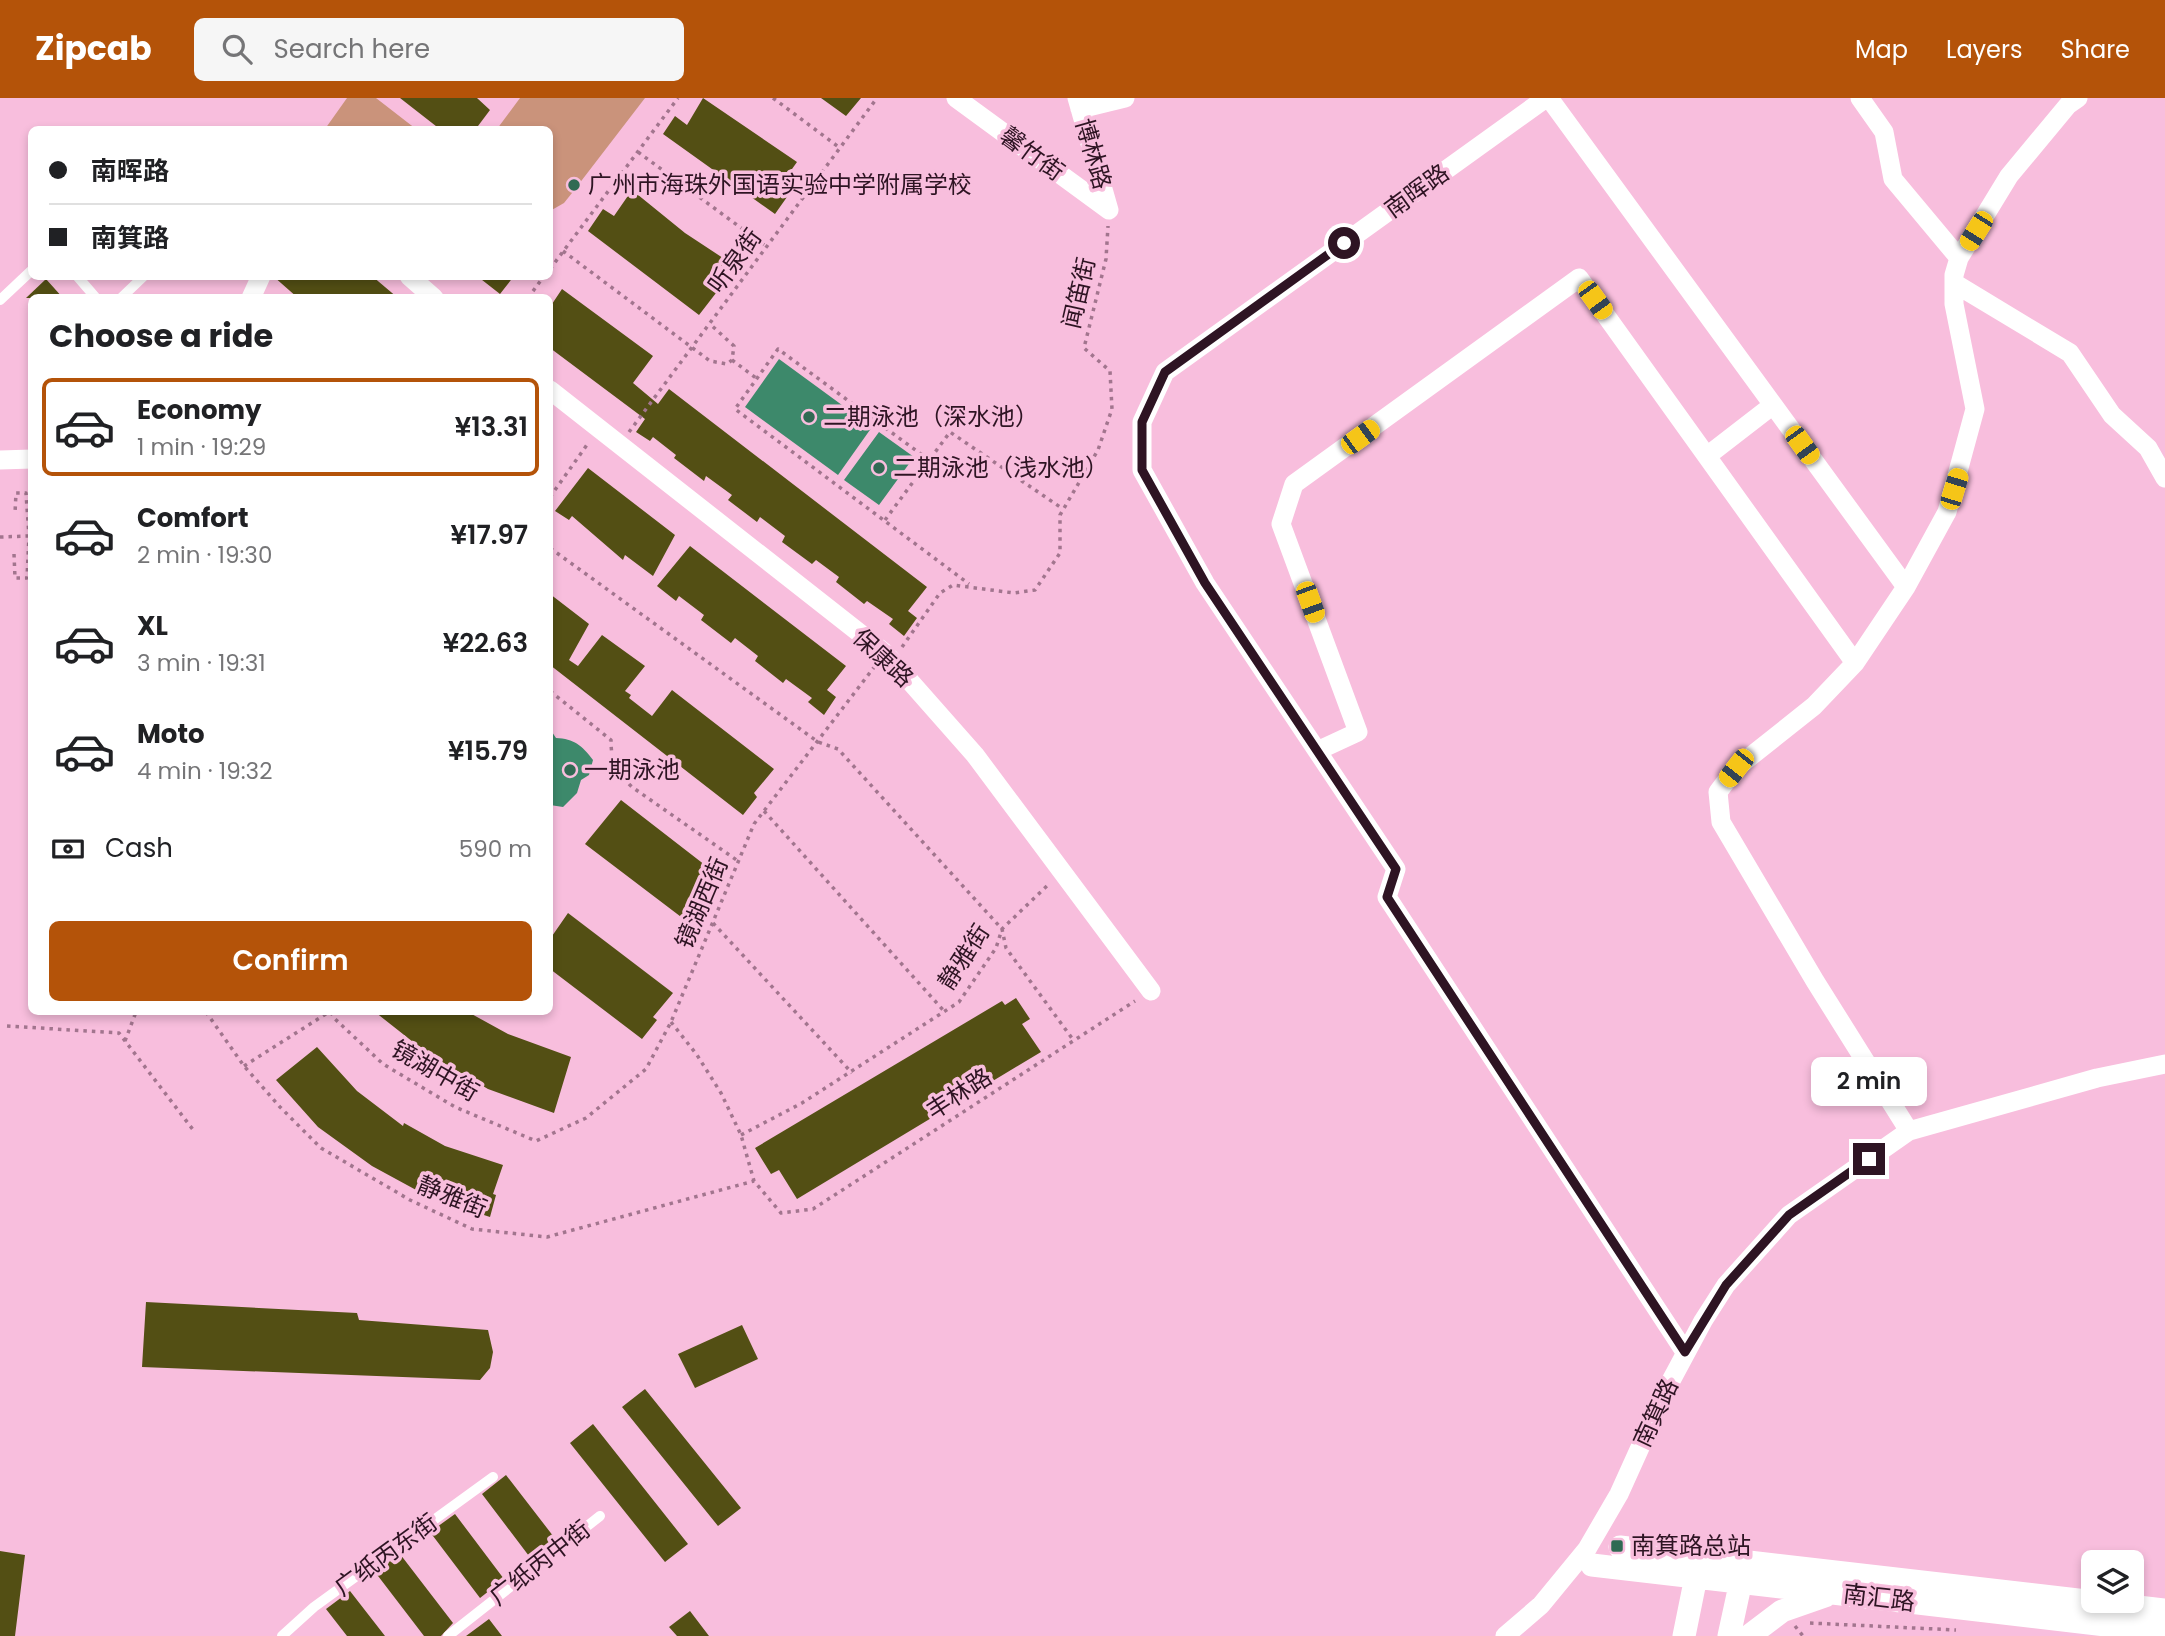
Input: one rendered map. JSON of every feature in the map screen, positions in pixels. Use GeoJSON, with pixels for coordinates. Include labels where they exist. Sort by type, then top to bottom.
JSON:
{"type":"FeatureCollection","features":[{"type":"Feature","properties":{"kind":"street","name":"馨竹街"},"geometry":{"type":"LineString","coordinates":[[956,98],[1109,210]]}},
{"type":"Feature","properties":{"kind":"street"},"geometry":{"type":"LineString","coordinates":[[1079,103],[1125,98]]}},
{"type":"Feature","properties":{"kind":"street"},"geometry":{"type":"LineString","coordinates":[[1548,98],[1906,587]]}},
{"type":"Feature","properties":{"kind":"street","name":"南晖路"},"geometry":{"type":"LineString","coordinates":[[1548,98],[1165,372],[1142,422],[1142,470],[1205,583],[1396,869],[1387,897],[1685,1352]]}},
{"type":"Feature","properties":{"kind":"street"},"geometry":{"type":"LineString","coordinates":[[1860,98],[1884,132],[1893,179],[1959,258]]}},
{"type":"Feature","properties":{"kind":"street"},"geometry":{"type":"LineString","coordinates":[[1909,1131],[1815,981],[1721,822],[1718,792],[1736,768],[1814,706],[1855,663],[1906,587],[1947,512],[1975,409],[1954,304],[1954,283],[1959,258],[2009,177],[2068,104],[2078,98]]}},
{"type":"Feature","properties":{"kind":"street","name":"博林路"},"geometry":{"type":"LineString","coordinates":[[1079,103],[1109,210]]}},
{"type":"Feature","properties":{"kind":"street"},"geometry":{"type":"LineString","coordinates":[[1317,751],[1358,732],[1281,524],[1294,484],[1579,278],[1855,663]]}},
{"type":"Feature","properties":{"kind":"street"},"geometry":{"type":"LineString","coordinates":[[414,280],[429,294]]}},
{"type":"Feature","properties":{"kind":"street"},"geometry":{"type":"LineString","coordinates":[[1954,283],[2070,353],[2112,415],[2148,448],[2165,478]]}},
{"type":"Feature","properties":{"kind":"street","name":"保康路"},"geometry":{"type":"LineString","coordinates":[[553,392],[888,657],[975,755],[1151,991]]}},
{"type":"Feature","properties":{"kind":"street"},"geometry":{"type":"LineString","coordinates":[[1707,456],[1773,405]]}},
{"type":"Feature","properties":{"kind":"street"},"geometry":{"type":"LineString","coordinates":[[0,460],[28,458]]}},
{"type":"Feature","properties":{"kind":"street","name":"南箕路"},"geometry":{"type":"LineString","coordinates":[[1505,1636],[1541,1605],[1587,1549],[1619,1494],[1685,1352],[1726,1285],[1789,1215],[1909,1131],[2097,1078],[2165,1064]]}},
{"type":"Feature","properties":{"kind":"street","name":"南汇路"},"geometry":{"type":"LineString","coordinates":[[1620,1547],[2165,1610]]}},
{"type":"Feature","properties":{"kind":"street"},"geometry":{"type":"LineString","coordinates":[[1684,1636],[1700,1556]]}},
{"type":"Feature","properties":{"kind":"street"},"geometry":{"type":"LineString","coordinates":[[1730,1636],[1746,1561]]}},
{"type":"Feature","properties":{"kind":"street","name":"南汇路"},"geometry":{"type":"LineString","coordinates":[[1592,1565],[2165,1632]]}},
{"type":"Feature","properties":{"kind":"street"},"geometry":{"type":"LineString","coordinates":[[1749,1636],[1790,1607],[1836,1594]]}},
{"type":"Feature","properties":{"kind":"lane"},"geometry":{"type":"LineString","coordinates":[[0,300],[28,274]]}},
{"type":"Feature","properties":{"kind":"lane"},"geometry":{"type":"LineString","coordinates":[[80,280],[93,294]]}},
{"type":"Feature","properties":{"kind":"lane"},"geometry":{"type":"LineString","coordinates":[[125,294],[140,280]]}},
{"type":"Feature","properties":{"kind":"lane","name":"广纸丙东街"},"geometry":{"type":"LineString","coordinates":[[282,1636],[314,1607],[493,1477]]}},
{"type":"Feature","properties":{"kind":"lane","name":"广纸丙中街"},"geometry":{"type":"LineString","coordinates":[[447,1636],[600,1516]]}},
{"type":"Feature","properties":{"kind":"path"},"geometry":{"type":"LineString","coordinates":[[553,265],[678,98]]}},
{"type":"Feature","properties":{"kind":"path"},"geometry":{"type":"LineString","coordinates":[[773,98],[840,148]]}},
{"type":"Feature","properties":{"kind":"path","name":"听泉街"},"geometry":{"type":"LineString","coordinates":[[620,444],[877,98]]}},
{"type":"Feature","properties":{"kind":"path"},"geometry":{"type":"LineString","coordinates":[[638,152],[767,247]]}},
{"type":"Feature","properties":{"kind":"path","name":"闻笛街"},"geometry":{"type":"LineString","coordinates":[[888,657],[940,593],[953,585],[1014,593],[1035,590],[1060,553],[1060,515],[1098,450],[1112,410],[1110,372],[1084,348],[1106,259],[1109,210]]}},
{"type":"Feature","properties":{"kind":"path"},"geometry":{"type":"LineString","coordinates":[[563,251],[714,363],[727,364],[732,360],[734,346],[710,324]]}},
{"type":"Feature","properties":{"kind":"path"},"geometry":{"type":"LineString","coordinates":[[929,460],[778,349],[735,409],[970,586]]}},
{"type":"Feature","properties":{"kind":"path"},"geometry":{"type":"LineString","coordinates":[[732,360],[757,379]]}},
{"type":"Feature","properties":{"kind":"path"},"geometry":{"type":"LineString","coordinates":[[553,493],[599,428]]}},
{"type":"Feature","properties":{"kind":"path"},"geometry":{"type":"LineString","coordinates":[[885,520],[950,432],[1063,509]]}},
{"type":"Feature","properties":{"kind":"path"},"geometry":{"type":"LineString","coordinates":[[15,513],[16,493],[26,493],[28,522]]}},
{"type":"Feature","properties":{"kind":"path"},"geometry":{"type":"LineString","coordinates":[[0,537],[28,536]]}},
{"type":"Feature","properties":{"kind":"path"},"geometry":{"type":"LineString","coordinates":[[553,549],[818,743],[838,749],[1002,929],[1006,948],[1074,1041]]}},
{"type":"Feature","properties":{"kind":"path"},"geometry":{"type":"LineString","coordinates":[[14,554],[15,578],[27,578],[28,557]]}},
{"type":"Feature","properties":{"kind":"path","name":"镜湖西街"},"geometry":{"type":"LineString","coordinates":[[536,1141],[586,1118],[646,1069],[671,1022],[754,824],[888,657]]}},
{"type":"Feature","properties":{"kind":"path"},"geometry":{"type":"LineString","coordinates":[[553,693],[611,740],[611,756],[617,773],[632,787],[738,861]]}},
{"type":"Feature","properties":{"kind":"path"},"geometry":{"type":"LineString","coordinates":[[764,811],[944,1011]]}},
{"type":"Feature","properties":{"kind":"path","name":"静雅街"},"geometry":{"type":"LineString","coordinates":[[741,1135],[852,1073],[959,1002],[996,948],[1002,929],[1063,871]]}},
{"type":"Feature","properties":{"kind":"path"},"geometry":{"type":"LineString","coordinates":[[712,923],[852,1073]]}},
{"type":"Feature","properties":{"kind":"path","name":"丰林路"},"geometry":{"type":"LineString","coordinates":[[754,1181],[781,1213],[813,1209],[1151,991]]}},
{"type":"Feature","properties":{"kind":"path"},"geometry":{"type":"LineString","coordinates":[[125,1041],[135,1015]]}},
{"type":"Feature","properties":{"kind":"path","name":"静雅街"},"geometry":{"type":"LineString","coordinates":[[208,1015],[244,1066],[321,1148],[410,1200],[472,1229],[547,1237],[754,1181]]}},
{"type":"Feature","properties":{"kind":"path"},"geometry":{"type":"LineString","coordinates":[[244,1066],[325,1015]]}},
{"type":"Feature","properties":{"kind":"path","name":"镜湖中街"},"geometry":{"type":"LineString","coordinates":[[332,1015],[383,1065],[455,1107],[536,1141]]}},
{"type":"Feature","properties":{"kind":"path"},"geometry":{"type":"LineString","coordinates":[[671,1022],[697,1055],[721,1093],[741,1135],[754,1181]]}},
{"type":"Feature","properties":{"kind":"path"},"geometry":{"type":"LineString","coordinates":[[7,1026],[119,1033],[194,1130]]}},
{"type":"Feature","properties":{"kind":"path"},"geometry":{"type":"LineString","coordinates":[[1803,1636],[1793,1622],[1956,1630]]}},
{"type":"Feature","properties":{"kind":"shaded area"},"geometry":{"type":"Polygon","coordinates":[[[347,98],[376,98],[412,126],[327,126],[347,98]]]}},
{"type":"Feature","properties":{"kind":"shaded area"},"geometry":{"type":"Polygon","coordinates":[[[520,98],[645,98],[564,203],[553,209],[553,126],[499,126],[520,98]]]}},
{"type":"Feature","properties":{"kind":"shaded area","name":"二期泳池（深水池）"},"geometry":{"type":"Polygon","coordinates":[[[779,359],[872,427],[838,475],[745,407],[779,359]]]}},
{"type":"Feature","properties":{"kind":"shaded area","name":"二期泳池（浅水池）"},"geometry":{"type":"Polygon","coordinates":[[[879,432],[914,457],[879,505],[844,480],[879,432]]]}},
{"type":"Feature","properties":{"kind":"shaded area","name":"一期泳池"},"geometry":{"type":"Polygon","coordinates":[[[553,734],[556,738],[577,744],[593,760],[589,775],[581,780],[577,793],[563,807],[553,805],[553,734]]]}},
{"type":"Feature","properties":{"kind":"building"},"geometry":{"type":"Polygon","coordinates":[[[400,98],[477,98],[490,110],[478,126],[436,126],[400,98]]]}},
{"type":"Feature","properties":{"kind":"building"},"geometry":{"type":"Polygon","coordinates":[[[703,98],[797,162],[777,190],[787,197],[775,214],[663,134],[675,116],[687,125],[703,98]]]}},
{"type":"Feature","properties":{"kind":"building"},"geometry":{"type":"Polygon","coordinates":[[[821,98],[861,98],[846,116],[821,98]]]}},
{"type":"Feature","properties":{"kind":"building"},"geometry":{"type":"Polygon","coordinates":[[[632,190],[685,233],[726,260],[707,286],[716,293],[699,315],[588,231],[603,209],[614,216],[632,190]]]}},
{"type":"Feature","properties":{"kind":"building"},"geometry":{"type":"Polygon","coordinates":[[[47,280],[59,294],[30,294],[47,280]]]}},
{"type":"Feature","properties":{"kind":"building"},"geometry":{"type":"Polygon","coordinates":[[[278,280],[377,280],[393,294],[293,294],[278,280]]]}},
{"type":"Feature","properties":{"kind":"building"},"geometry":{"type":"Polygon","coordinates":[[[482,280],[511,280],[500,294],[482,280]]]}},
{"type":"Feature","properties":{"kind":"building"},"geometry":{"type":"Polygon","coordinates":[[[562,289],[653,356],[633,383],[658,404],[669,389],[927,587],[908,611],[917,618],[904,636],[889,624],[893,619],[867,601],[864,604],[836,582],[839,577],[816,560],[812,564],[782,542],[785,536],[760,517],[757,522],[728,500],[732,495],[706,476],[704,481],[674,458],[676,455],[653,437],[650,441],[636,432],[645,419],[553,350],[553,302],[562,289]]]}},
{"type":"Feature","properties":{"kind":"building"},"geometry":{"type":"Polygon","coordinates":[[[588,468],[675,535],[653,576],[625,555],[623,560],[572,516],[569,520],[555,511],[588,468]]]}},
{"type":"Feature","properties":{"kind":"building"},"geometry":{"type":"Polygon","coordinates":[[[690,546],[846,666],[827,690],[836,697],[824,715],[808,702],[812,698],[786,679],[783,683],[755,661],[758,656],[735,638],[731,643],[701,620],[704,615],[679,596],[676,601],[657,586],[690,546]]]}},
{"type":"Feature","properties":{"kind":"building"},"geometry":{"type":"Polygon","coordinates":[[[553,596],[589,624],[569,660],[578,666],[602,635],[645,666],[625,691],[631,695],[629,698],[652,716],[672,690],[774,769],[754,793],[757,797],[743,815],[553,667],[553,596]]]}},
{"type":"Feature","properties":{"kind":"building"},"geometry":{"type":"Polygon","coordinates":[[[621,800],[723,879],[703,905],[706,908],[693,926],[585,844],[621,800]]]}},
{"type":"Feature","properties":{"kind":"building"},"geometry":{"type":"Polygon","coordinates":[[[568,913],[673,993],[653,1017],[657,1020],[642,1039],[553,971],[553,935],[568,913]]]}},
{"type":"Feature","properties":{"kind":"building"},"geometry":{"type":"Polygon","coordinates":[[[1016,998],[1030,1019],[1022,1024],[1041,1052],[797,1199],[779,1170],[771,1174],[755,1148],[1002,1001],[1005,1005],[1016,998]]]}},
{"type":"Feature","properties":{"kind":"building"},"geometry":{"type":"Polygon","coordinates":[[[379,1015],[473,1015],[508,1034],[571,1057],[554,1113],[488,1089],[427,1053],[379,1015]]]}},
{"type":"Feature","properties":{"kind":"building"},"geometry":{"type":"Polygon","coordinates":[[[317,1047],[357,1091],[403,1126],[404,1123],[445,1146],[503,1165],[493,1194],[496,1195],[490,1217],[429,1197],[372,1166],[318,1127],[276,1080],[317,1047]]]}},
{"type":"Feature","properties":{"kind":"building"},"geometry":{"type":"Polygon","coordinates":[[[146,1302],[357,1313],[359,1320],[488,1330],[493,1352],[490,1368],[480,1380],[142,1367],[146,1302]]]}},
{"type":"Feature","properties":{"kind":"building"},"geometry":{"type":"Polygon","coordinates":[[[742,1325],[758,1359],[695,1388],[678,1354],[742,1325]]]}},
{"type":"Feature","properties":{"kind":"building"},"geometry":{"type":"Polygon","coordinates":[[[645,1389],[741,1508],[718,1526],[622,1407],[645,1389]]]}},
{"type":"Feature","properties":{"kind":"building"},"geometry":{"type":"Polygon","coordinates":[[[593,1424],[688,1544],[665,1562],[570,1443],[593,1424]]]}},
{"type":"Feature","properties":{"kind":"building"},"geometry":{"type":"Polygon","coordinates":[[[506,1475],[557,1541],[532,1560],[482,1494],[506,1475]]]}},
{"type":"Feature","properties":{"kind":"building"},"geometry":{"type":"Polygon","coordinates":[[[455,1514],[504,1579],[480,1598],[430,1532],[455,1514]]]}},
{"type":"Feature","properties":{"kind":"building"},"geometry":{"type":"Polygon","coordinates":[[[0,1551],[25,1555],[15,1636],[0,1636],[0,1551]]]}},
{"type":"Feature","properties":{"kind":"building"},"geometry":{"type":"Polygon","coordinates":[[[400,1554],[453,1623],[441,1636],[424,1636],[375,1572],[400,1554]]]}},
{"type":"Feature","properties":{"kind":"building"},"geometry":{"type":"Polygon","coordinates":[[[350,1591],[385,1636],[347,1636],[326,1609],[350,1591]]]}},
{"type":"Feature","properties":{"kind":"building"},"geometry":{"type":"Polygon","coordinates":[[[690,1611],[709,1636],[677,1636],[669,1627],[690,1611]]]}},
{"type":"Feature","properties":{"kind":"building"},"geometry":{"type":"Polygon","coordinates":[[[489,1619],[502,1636],[466,1636],[489,1619]]]}},
{"type":"Feature","properties":{"kind":"place","name":"广州市海珠外国语实验中学附属学校"},"geometry":{"type":"Point","coordinates":[574,185]}},
{"type":"Feature","properties":{"kind":"place","name":"二期泳池（深水池）"},"geometry":{"type":"Point","coordinates":[809,417]}},
{"type":"Feature","properties":{"kind":"place","name":"二期泳池（浅水池）"},"geometry":{"type":"Point","coordinates":[879,468]}},
{"type":"Feature","properties":{"kind":"place","name":"一期泳池"},"geometry":{"type":"Point","coordinates":[570,770]}},
{"type":"Feature","properties":{"kind":"place","name":"南箕路总站"},"geometry":{"type":"Point","coordinates":[1617,1546]}},
{"type":"Feature","properties":{"kind":"route"},"geometry":{"type":"LineString","coordinates":[[1344,243],[1165,372],[1142,422],[1142,470],[1205,583],[1396,869],[1387,897],[1685,1352],[1726,1285],[1789,1215],[1869,1159]]}}]}
